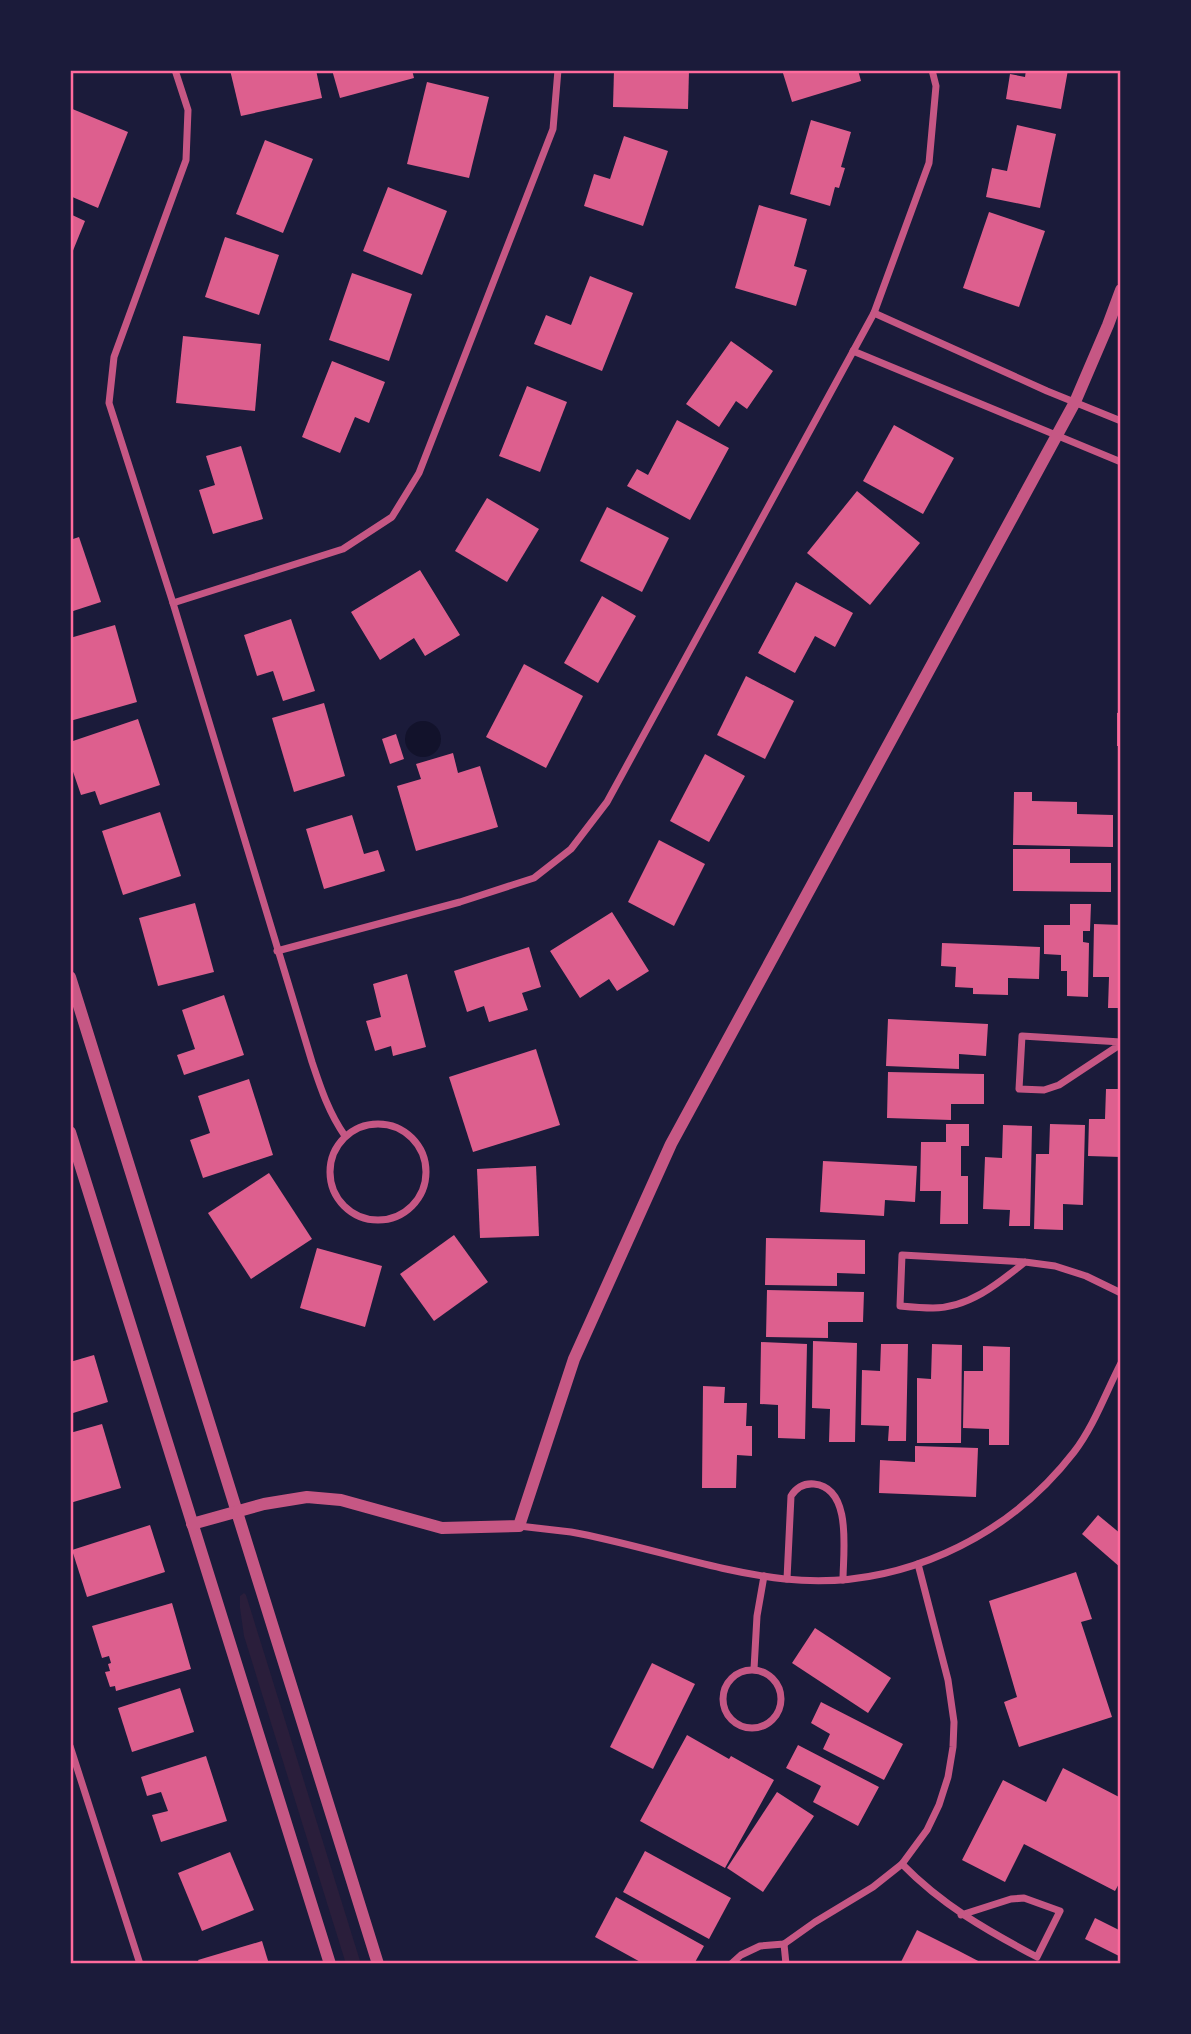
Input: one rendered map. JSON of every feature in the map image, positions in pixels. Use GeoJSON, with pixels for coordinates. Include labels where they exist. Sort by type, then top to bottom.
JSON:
{"type":"FeatureCollection","features":[{"type":"Feature","properties":{"kind":"street"},"geometry":{"type":"LineString","coordinates":[[175,70],[188,110],[186,160],[114,357],[109,403],[324,1098],[345,1136]]}},
{"type":"Feature","properties":{"kind":"street"},"geometry":{"type":"LineString","coordinates":[[173,603],[343,549],[392,516],[419,473],[553,129],[558,70]]}},
{"type":"Feature","properties":{"kind":"street"},"geometry":{"type":"LineString","coordinates":[[277,951],[460,902],[534,878],[571,849],[607,802],[874,313],[929,163],[936,86],[932,70]]}},
{"type":"Feature","properties":{"kind":"street"},"geometry":{"type":"LineString","coordinates":[[519,1526],[574,1359],[671,1144],[1075,402],[1121,290]]}},
{"type":"Feature","properties":{"kind":"street"},"geometry":{"type":"LineString","coordinates":[[874,313],[1121,421]]}},
{"type":"Feature","properties":{"kind":"street"},"geometry":{"type":"LineString","coordinates":[[853,351],[1121,462]]}},
{"type":"Feature","properties":{"kind":"street"},"geometry":{"type":"LineString","coordinates":[[70,977],[378,1964]]}},
{"type":"Feature","properties":{"kind":"street"},"geometry":{"type":"LineString","coordinates":[[1022,1036],[1121,1043],[1059,1085],[1044,1090],[1019,1089],[1022,1036]]}},
{"type":"Feature","properties":{"kind":"street"},"geometry":{"type":"LineString","coordinates":[[378,1124],[405,1132],[416,1142],[426,1169],[425,1184],[410,1208],[398,1216],[370,1220],[359,1217],[342,1204],[332,1186],[330,1164],[345,1136],[363,1126],[378,1124]]}},
{"type":"Feature","properties":{"kind":"street"},"geometry":{"type":"LineString","coordinates":[[70,1132],[330,1964]]}},
{"type":"Feature","properties":{"kind":"street"},"geometry":{"type":"LineString","coordinates":[[1025,1262],[995,1286],[957,1304],[935,1308],[900,1306],[902,1255],[1025,1262],[1055,1266],[1086,1276],[1121,1293]]}},
{"type":"Feature","properties":{"kind":"street"},"geometry":{"type":"LineString","coordinates":[[192,1524],[236,1510],[286,1500],[321,1497],[442,1528],[519,1526],[572,1533],[764,1576],[843,1580],[882,1575],[950,1552],[1006,1520],[1046,1484],[1076,1450],[1121,1363]]}},
{"type":"Feature","properties":{"kind":"street"},"geometry":{"type":"LineString","coordinates":[[787,1579],[791,1496],[796,1488],[805,1484],[816,1484],[836,1497],[842,1510],[843,1580]]}},
{"type":"Feature","properties":{"kind":"street"},"geometry":{"type":"LineString","coordinates":[[731,1964],[741,1955],[760,1947],[784,1944],[873,1886],[902,1864],[928,1830],[948,1777],[954,1722],[952,1700],[918,1564]]}},
{"type":"Feature","properties":{"kind":"street"},"geometry":{"type":"LineString","coordinates":[[754,1670],[757,1616],[764,1576]]}},
{"type":"Feature","properties":{"kind":"street"},"geometry":{"type":"LineString","coordinates":[[754,1670],[770,1676],[780,1691],[781,1700],[775,1717],[760,1727],[750,1728],[733,1720],[726,1711],[724,1702],[728,1683],[735,1675],[754,1670]]}},
{"type":"Feature","properties":{"kind":"street"},"geometry":{"type":"LineString","coordinates":[[70,1746],[140,1964]]}},
{"type":"Feature","properties":{"kind":"street"},"geometry":{"type":"LineString","coordinates":[[902,1864],[921,1884],[961,1915],[1037,1957],[1060,1911],[1024,1898],[1002,1901],[961,1915]]}},
{"type":"Feature","properties":{"kind":"street"},"geometry":{"type":"LineString","coordinates":[[784,1944],[786,1964]]}},
{"type":"Feature","properties":{"kind":"shaded area"},"geometry":{"type":"Polygon","coordinates":[[[423,721],[436,726],[441,739],[436,752],[423,757],[410,752],[405,739],[410,726],[423,721]]]}},
{"type":"Feature","properties":{"kind":"shaded area"},"geometry":{"type":"Polygon","coordinates":[[[244,1593],[361,1964],[346,1964],[244,1636],[240,1596],[244,1593]]]}},
{"type":"Feature","properties":{"kind":"building"},"geometry":{"type":"Polygon","coordinates":[[[230,70],[316,70],[322,98],[241,116],[230,70]]]}},
{"type":"Feature","properties":{"kind":"building"},"geometry":{"type":"Polygon","coordinates":[[[332,70],[412,70],[414,78],[340,98],[332,70]]]}},
{"type":"Feature","properties":{"kind":"building"},"geometry":{"type":"Polygon","coordinates":[[[614,70],[689,70],[688,109],[613,107],[614,70]]]}},
{"type":"Feature","properties":{"kind":"building"},"geometry":{"type":"Polygon","coordinates":[[[782,70],[858,70],[861,81],[792,102],[782,70]]]}},
{"type":"Feature","properties":{"kind":"building"},"geometry":{"type":"Polygon","coordinates":[[[1026,70],[1068,70],[1061,109],[1006,99],[1010,74],[1025,77],[1026,70]]]}},
{"type":"Feature","properties":{"kind":"building"},"geometry":{"type":"Polygon","coordinates":[[[427,82],[489,97],[469,178],[407,164],[427,82]]]}},
{"type":"Feature","properties":{"kind":"building"},"geometry":{"type":"Polygon","coordinates":[[[70,108],[128,132],[98,208],[70,196],[70,108]]]}},
{"type":"Feature","properties":{"kind":"building"},"geometry":{"type":"Polygon","coordinates":[[[811,120],[851,132],[841,167],[845,168],[839,188],[835,187],[830,206],[790,194],[811,120]]]}},
{"type":"Feature","properties":{"kind":"building"},"geometry":{"type":"Polygon","coordinates":[[[1017,125],[1056,134],[1040,208],[986,197],[992,168],[1007,171],[1017,125]]]}},
{"type":"Feature","properties":{"kind":"building"},"geometry":{"type":"Polygon","coordinates":[[[624,136],[668,151],[643,226],[584,206],[594,174],[610,179],[624,136]]]}},
{"type":"Feature","properties":{"kind":"building"},"geometry":{"type":"Polygon","coordinates":[[[265,140],[313,159],[283,233],[236,214],[265,140]]]}},
{"type":"Feature","properties":{"kind":"building"},"geometry":{"type":"Polygon","coordinates":[[[388,187],[447,211],[422,275],[363,251],[388,187]]]}},
{"type":"Feature","properties":{"kind":"building"},"geometry":{"type":"Polygon","coordinates":[[[759,205],[807,219],[794,266],[807,270],[796,306],[735,288],[759,205]]]}},
{"type":"Feature","properties":{"kind":"building"},"geometry":{"type":"Polygon","coordinates":[[[989,212],[1045,231],[1019,307],[963,288],[989,212]]]}},
{"type":"Feature","properties":{"kind":"building"},"geometry":{"type":"Polygon","coordinates":[[[70,214],[85,221],[70,258],[70,214]]]}},
{"type":"Feature","properties":{"kind":"building"},"geometry":{"type":"Polygon","coordinates":[[[225,237],[279,255],[259,315],[205,297],[225,237]]]}},
{"type":"Feature","properties":{"kind":"building"},"geometry":{"type":"Polygon","coordinates":[[[352,273],[412,294],[389,361],[329,340],[352,273]]]}},
{"type":"Feature","properties":{"kind":"building"},"geometry":{"type":"Polygon","coordinates":[[[590,276],[633,293],[602,371],[534,344],[546,315],[571,325],[590,276]]]}},
{"type":"Feature","properties":{"kind":"building"},"geometry":{"type":"Polygon","coordinates":[[[183,336],[261,344],[255,411],[176,403],[183,336]]]}},
{"type":"Feature","properties":{"kind":"building"},"geometry":{"type":"Polygon","coordinates":[[[731,341],[773,371],[747,409],[736,401],[719,427],[686,404],[731,341]]]}},
{"type":"Feature","properties":{"kind":"building"},"geometry":{"type":"Polygon","coordinates":[[[332,361],[385,382],[369,423],[355,417],[340,453],[302,437],[332,361]]]}},
{"type":"Feature","properties":{"kind":"building"},"geometry":{"type":"Polygon","coordinates":[[[527,386],[567,402],[540,472],[499,456],[527,386]]]}},
{"type":"Feature","properties":{"kind":"building"},"geometry":{"type":"Polygon","coordinates":[[[677,420],[729,448],[690,520],[627,486],[637,469],[648,475],[677,420]]]}},
{"type":"Feature","properties":{"kind":"building"},"geometry":{"type":"Polygon","coordinates":[[[894,425],[954,458],[923,514],[863,481],[894,425]]]}},
{"type":"Feature","properties":{"kind":"building"},"geometry":{"type":"Polygon","coordinates":[[[241,446],[263,519],[213,534],[199,490],[215,485],[206,456],[241,446]]]}},
{"type":"Feature","properties":{"kind":"building"},"geometry":{"type":"Polygon","coordinates":[[[857,491],[920,543],[870,605],[807,553],[857,491]]]}},
{"type":"Feature","properties":{"kind":"building"},"geometry":{"type":"Polygon","coordinates":[[[487,498],[539,529],[507,582],[455,551],[487,498]]]}},
{"type":"Feature","properties":{"kind":"building"},"geometry":{"type":"Polygon","coordinates":[[[607,507],[669,538],[642,592],[580,561],[607,507]]]}},
{"type":"Feature","properties":{"kind":"building"},"geometry":{"type":"Polygon","coordinates":[[[79,537],[101,602],[70,612],[70,540],[79,537]]]}},
{"type":"Feature","properties":{"kind":"building"},"geometry":{"type":"Polygon","coordinates":[[[420,570],[460,635],[425,656],[414,638],[380,660],[351,612],[420,570]]]}},
{"type":"Feature","properties":{"kind":"building"},"geometry":{"type":"Polygon","coordinates":[[[796,582],[853,613],[835,647],[815,636],[795,673],[758,653],[796,582]]]}},
{"type":"Feature","properties":{"kind":"building"},"geometry":{"type":"Polygon","coordinates":[[[602,596],[636,616],[598,683],[564,663],[602,596]]]}},
{"type":"Feature","properties":{"kind":"building"},"geometry":{"type":"Polygon","coordinates":[[[291,619],[315,691],[283,701],[273,671],[257,676],[244,635],[291,619]]]}},
{"type":"Feature","properties":{"kind":"building"},"geometry":{"type":"Polygon","coordinates":[[[115,625],[137,702],[70,721],[70,638],[115,625]]]}},
{"type":"Feature","properties":{"kind":"building"},"geometry":{"type":"Polygon","coordinates":[[[524,664],[583,696],[546,768],[486,737],[524,664]]]}},
{"type":"Feature","properties":{"kind":"building"},"geometry":{"type":"Polygon","coordinates":[[[746,676],[794,701],[765,759],[717,735],[746,676]]]}},
{"type":"Feature","properties":{"kind":"building"},"geometry":{"type":"Polygon","coordinates":[[[324,703],[345,776],[294,792],[272,718],[324,703]]]}},
{"type":"Feature","properties":{"kind":"building"},"geometry":{"type":"Polygon","coordinates":[[[1121,712],[1121,746],[1117,746],[1117,713],[1121,712]]]}},
{"type":"Feature","properties":{"kind":"building"},"geometry":{"type":"Polygon","coordinates":[[[138,719],[160,785],[100,805],[95,791],[81,795],[70,763],[70,742],[138,719]]]}},
{"type":"Feature","properties":{"kind":"building"},"geometry":{"type":"Polygon","coordinates":[[[396,734],[404,759],[390,764],[382,739],[396,734]]]}},
{"type":"Feature","properties":{"kind":"building"},"geometry":{"type":"Polygon","coordinates":[[[453,753],[458,773],[480,766],[498,827],[416,851],[397,786],[421,779],[416,764],[453,753]]]}},
{"type":"Feature","properties":{"kind":"building"},"geometry":{"type":"Polygon","coordinates":[[[705,754],[745,776],[709,842],[670,821],[705,754]]]}},
{"type":"Feature","properties":{"kind":"building"},"geometry":{"type":"Polygon","coordinates":[[[1014,792],[1032,792],[1032,801],[1077,802],[1077,814],[1113,815],[1113,847],[1013,845],[1014,792]]]}},
{"type":"Feature","properties":{"kind":"building"},"geometry":{"type":"Polygon","coordinates":[[[160,812],[181,876],[123,895],[102,831],[160,812]]]}},
{"type":"Feature","properties":{"kind":"building"},"geometry":{"type":"Polygon","coordinates":[[[352,815],[364,854],[378,850],[385,871],[324,889],[306,829],[352,815]]]}},
{"type":"Feature","properties":{"kind":"building"},"geometry":{"type":"Polygon","coordinates":[[[659,840],[705,864],[674,926],[628,902],[659,840]]]}},
{"type":"Feature","properties":{"kind":"building"},"geometry":{"type":"Polygon","coordinates":[[[1013,849],[1070,849],[1070,863],[1111,863],[1111,892],[1013,891],[1013,849]]]}},
{"type":"Feature","properties":{"kind":"building"},"geometry":{"type":"Polygon","coordinates":[[[195,903],[214,972],[158,986],[139,918],[195,903]]]}},
{"type":"Feature","properties":{"kind":"building"},"geometry":{"type":"Polygon","coordinates":[[[1070,904],[1091,904],[1090,931],[1083,931],[1083,942],[1089,943],[1088,997],[1067,996],[1067,971],[1061,971],[1061,955],[1044,954],[1044,925],[1070,925],[1070,904]]]}},
{"type":"Feature","properties":{"kind":"building"},"geometry":{"type":"Polygon","coordinates":[[[612,912],[649,971],[617,991],[609,979],[580,998],[550,951],[612,912]]]}},
{"type":"Feature","properties":{"kind":"building"},"geometry":{"type":"Polygon","coordinates":[[[1094,924],[1121,925],[1121,1008],[1108,1008],[1109,977],[1093,977],[1094,924]]]}},
{"type":"Feature","properties":{"kind":"building"},"geometry":{"type":"Polygon","coordinates":[[[942,943],[1040,947],[1039,979],[1008,978],[1008,995],[973,994],[973,988],[955,987],[956,967],[941,966],[942,943]]]}},
{"type":"Feature","properties":{"kind":"building"},"geometry":{"type":"Polygon","coordinates":[[[529,947],[541,987],[522,993],[528,1010],[489,1022],[484,1006],[467,1012],[454,971],[529,947]]]}},
{"type":"Feature","properties":{"kind":"building"},"geometry":{"type":"Polygon","coordinates":[[[407,974],[426,1047],[393,1056],[391,1046],[375,1051],[366,1021],[381,1017],[373,984],[407,974]]]}},
{"type":"Feature","properties":{"kind":"building"},"geometry":{"type":"Polygon","coordinates":[[[224,995],[244,1055],[184,1075],[177,1055],[195,1049],[182,1010],[224,995]]]}},
{"type":"Feature","properties":{"kind":"building"},"geometry":{"type":"Polygon","coordinates":[[[888,1019],[988,1024],[986,1056],[959,1054],[959,1069],[886,1066],[888,1019]]]}},
{"type":"Feature","properties":{"kind":"building"},"geometry":{"type":"Polygon","coordinates":[[[536,1049],[560,1125],[473,1152],[449,1077],[536,1049]]]}},
{"type":"Feature","properties":{"kind":"building"},"geometry":{"type":"Polygon","coordinates":[[[888,1072],[984,1074],[984,1104],[951,1104],[951,1120],[887,1118],[888,1072]]]}},
{"type":"Feature","properties":{"kind":"building"},"geometry":{"type":"Polygon","coordinates":[[[249,1079],[273,1155],[203,1178],[190,1140],[210,1133],[198,1096],[249,1079]]]}},
{"type":"Feature","properties":{"kind":"building"},"geometry":{"type":"Polygon","coordinates":[[[1106,1089],[1121,1089],[1121,1157],[1088,1156],[1089,1119],[1105,1119],[1106,1089]]]}},
{"type":"Feature","properties":{"kind":"building"},"geometry":{"type":"Polygon","coordinates":[[[946,1124],[969,1124],[969,1146],[961,1146],[961,1176],[968,1176],[968,1224],[940,1224],[941,1191],[920,1191],[921,1142],[946,1142],[946,1124]]]}},
{"type":"Feature","properties":{"kind":"building"},"geometry":{"type":"Polygon","coordinates":[[[1050,1124],[1085,1125],[1083,1205],[1063,1204],[1063,1230],[1034,1229],[1036,1154],[1049,1154],[1050,1124]]]}},
{"type":"Feature","properties":{"kind":"building"},"geometry":{"type":"Polygon","coordinates":[[[1003,1125],[1032,1126],[1030,1226],[1009,1226],[1010,1210],[983,1209],[985,1157],[1002,1158],[1003,1125]]]}},
{"type":"Feature","properties":{"kind":"building"},"geometry":{"type":"Polygon","coordinates":[[[823,1161],[917,1166],[915,1202],[885,1200],[884,1216],[820,1212],[823,1161]]]}},
{"type":"Feature","properties":{"kind":"building"},"geometry":{"type":"Polygon","coordinates":[[[536,1166],[539,1236],[480,1238],[477,1169],[536,1166]]]}},
{"type":"Feature","properties":{"kind":"building"},"geometry":{"type":"Polygon","coordinates":[[[269,1173],[312,1239],[251,1279],[208,1213],[269,1173]]]}},
{"type":"Feature","properties":{"kind":"building"},"geometry":{"type":"Polygon","coordinates":[[[454,1235],[488,1282],[434,1321],[400,1274],[454,1235]]]}},
{"type":"Feature","properties":{"kind":"building"},"geometry":{"type":"Polygon","coordinates":[[[766,1238],[865,1240],[865,1274],[837,1273],[837,1286],[765,1285],[766,1238]]]}},
{"type":"Feature","properties":{"kind":"building"},"geometry":{"type":"Polygon","coordinates":[[[317,1248],[382,1266],[365,1327],[300,1308],[317,1248]]]}},
{"type":"Feature","properties":{"kind":"building"},"geometry":{"type":"Polygon","coordinates":[[[767,1290],[864,1292],[863,1322],[828,1322],[828,1338],[766,1337],[767,1290]]]}},
{"type":"Feature","properties":{"kind":"building"},"geometry":{"type":"Polygon","coordinates":[[[813,1341],[857,1343],[855,1442],[829,1442],[830,1409],[812,1408],[813,1341]]]}},
{"type":"Feature","properties":{"kind":"building"},"geometry":{"type":"Polygon","coordinates":[[[761,1342],[807,1344],[805,1439],[778,1438],[778,1405],[760,1404],[761,1342]]]}},
{"type":"Feature","properties":{"kind":"building"},"geometry":{"type":"Polygon","coordinates":[[[881,1344],[908,1344],[906,1441],[888,1441],[889,1426],[861,1425],[862,1370],[880,1371],[881,1344]]]}},
{"type":"Feature","properties":{"kind":"building"},"geometry":{"type":"Polygon","coordinates":[[[932,1344],[962,1345],[961,1443],[917,1443],[917,1378],[931,1379],[932,1344]]]}},
{"type":"Feature","properties":{"kind":"building"},"geometry":{"type":"Polygon","coordinates":[[[983,1346],[1010,1347],[1009,1445],[989,1445],[989,1429],[963,1428],[964,1371],[983,1371],[983,1346]]]}},
{"type":"Feature","properties":{"kind":"building"},"geometry":{"type":"Polygon","coordinates":[[[94,1355],[108,1402],[70,1414],[70,1362],[94,1355]]]}},
{"type":"Feature","properties":{"kind":"building"},"geometry":{"type":"Polygon","coordinates":[[[703,1386],[725,1387],[724,1403],[747,1403],[746,1426],[752,1426],[752,1456],[737,1455],[736,1488],[702,1488],[703,1386]]]}},
{"type":"Feature","properties":{"kind":"building"},"geometry":{"type":"Polygon","coordinates":[[[102,1424],[121,1488],[70,1503],[70,1433],[102,1424]]]}},
{"type":"Feature","properties":{"kind":"building"},"geometry":{"type":"Polygon","coordinates":[[[915,1446],[978,1448],[976,1497],[879,1493],[880,1460],[915,1462],[915,1446]]]}},
{"type":"Feature","properties":{"kind":"building"},"geometry":{"type":"Polygon","coordinates":[[[1098,1515],[1121,1534],[1121,1568],[1082,1534],[1098,1515]]]}},
{"type":"Feature","properties":{"kind":"building"},"geometry":{"type":"Polygon","coordinates":[[[150,1525],[165,1572],[87,1597],[72,1550],[150,1525]]]}},
{"type":"Feature","properties":{"kind":"building"},"geometry":{"type":"Polygon","coordinates":[[[1076,1572],[1092,1619],[1081,1622],[1112,1717],[1019,1747],[1004,1702],[1017,1697],[989,1601],[1076,1572]]]}},
{"type":"Feature","properties":{"kind":"building"},"geometry":{"type":"Polygon","coordinates":[[[172,1603],[191,1669],[116,1691],[115,1686],[110,1687],[105,1672],[110,1671],[109,1656],[102,1658],[92,1626],[172,1603]]]}},
{"type":"Feature","properties":{"kind":"building"},"geometry":{"type":"Polygon","coordinates":[[[815,1628],[891,1678],[868,1713],[792,1663],[815,1628]]]}},
{"type":"Feature","properties":{"kind":"building"},"geometry":{"type":"Polygon","coordinates":[[[652,1663],[695,1684],[653,1769],[610,1747],[652,1663]]]}},
{"type":"Feature","properties":{"kind":"building"},"geometry":{"type":"Polygon","coordinates":[[[180,1688],[194,1732],[132,1752],[118,1708],[180,1688]]]}},
{"type":"Feature","properties":{"kind":"building"},"geometry":{"type":"Polygon","coordinates":[[[821,1702],[903,1744],[884,1780],[823,1749],[830,1734],[811,1723],[821,1702]]]}},
{"type":"Feature","properties":{"kind":"building"},"geometry":{"type":"Polygon","coordinates":[[[687,1735],[774,1780],[725,1868],[640,1821],[687,1735]]]}},
{"type":"Feature","properties":{"kind":"building"},"geometry":{"type":"Polygon","coordinates":[[[798,1745],[879,1787],[858,1826],[813,1802],[821,1786],[786,1768],[798,1745]]]}},
{"type":"Feature","properties":{"kind":"building"},"geometry":{"type":"Polygon","coordinates":[[[206,1756],[227,1821],[161,1842],[152,1815],[168,1811],[161,1792],[147,1796],[141,1777],[206,1756]]]}},
{"type":"Feature","properties":{"kind":"building"},"geometry":{"type":"Polygon","coordinates":[[[1063,1768],[1121,1798],[1121,1880],[1115,1891],[1024,1844],[1005,1882],[962,1860],[1003,1780],[1046,1802],[1063,1768]]]}},
{"type":"Feature","properties":{"kind":"building"},"geometry":{"type":"Polygon","coordinates":[[[777,1792],[814,1816],[763,1892],[727,1868],[777,1792]]]}},
{"type":"Feature","properties":{"kind":"building"},"geometry":{"type":"Polygon","coordinates":[[[645,1851],[731,1898],[709,1939],[623,1892],[645,1851]]]}},
{"type":"Feature","properties":{"kind":"building"},"geometry":{"type":"Polygon","coordinates":[[[230,1852],[254,1910],[202,1931],[178,1873],[230,1852]]]}},
{"type":"Feature","properties":{"kind":"building"},"geometry":{"type":"Polygon","coordinates":[[[616,1897],[704,1946],[694,1964],[644,1964],[595,1937],[616,1897]]]}},
{"type":"Feature","properties":{"kind":"building"},"geometry":{"type":"Polygon","coordinates":[[[1095,1918],[1121,1931],[1121,1957],[1085,1939],[1095,1918]]]}},
{"type":"Feature","properties":{"kind":"building"},"geometry":{"type":"Polygon","coordinates":[[[917,1930],[959,1951],[984,1964],[900,1964],[917,1930]]]}},
{"type":"Feature","properties":{"kind":"building"},"geometry":{"type":"Polygon","coordinates":[[[262,1941],[269,1964],[200,1964],[198,1960],[262,1941]]]}}]}
